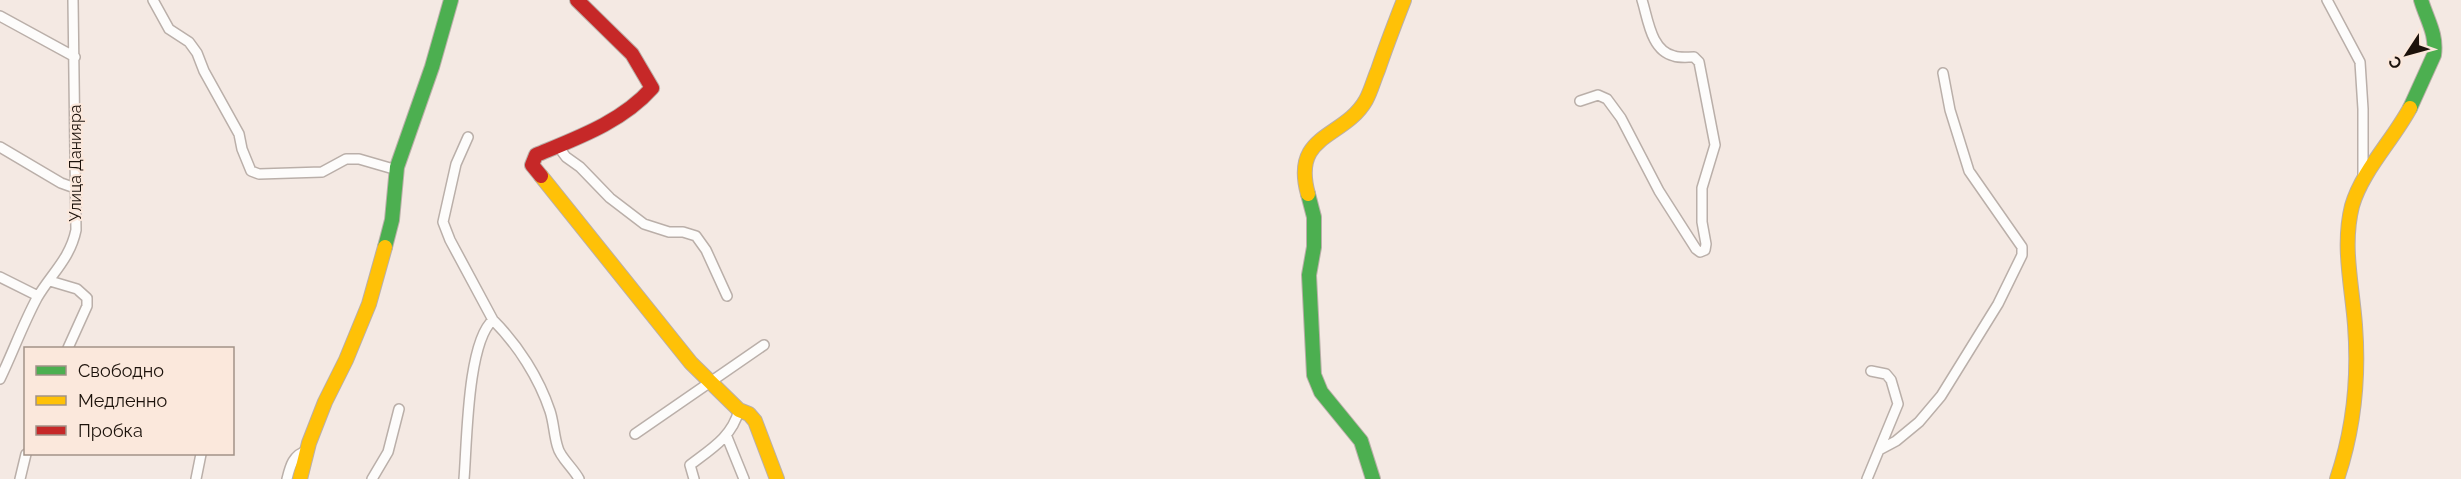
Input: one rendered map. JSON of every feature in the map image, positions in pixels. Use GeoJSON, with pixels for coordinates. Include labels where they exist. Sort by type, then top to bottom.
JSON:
{"type":"FeatureCollection","features":[{"type":"Feature","properties":{"kind":"street","name":"Улица Данияра"},"geometry":{"type":"LineString","coordinates":[[0,379],[38,297],[69,254],[74,242],[76,230],[73,0]]}},
{"type":"Feature","properties":{"kind":"street"},"geometry":{"type":"LineString","coordinates":[[153,0],[169,29],[189,42],[197,53],[210,84],[239,134],[245,160],[251,171],[259,174],[322,172],[346,159],[359,159],[397,170]]}},
{"type":"Feature","properties":{"kind":"street"},"geometry":{"type":"LineString","coordinates":[[300,479],[325,402],[346,360],[369,304],[392,220],[397,170],[432,67],[451,0]]}},
{"type":"Feature","properties":{"kind":"street"},"geometry":{"type":"LineString","coordinates":[[577,0],[632,54],[651,88],[645,98],[596,129],[536,155],[532,165],[691,363],[740,410],[749,414],[755,421],[777,479]]}},
{"type":"Feature","properties":{"kind":"street"},"geometry":{"type":"LineString","coordinates":[[1373,479],[1361,441],[1321,392],[1314,375],[1309,275],[1314,247],[1314,217],[1303,177],[1310,150],[1319,140],[1353,115],[1366,100],[1404,0]]}},
{"type":"Feature","properties":{"kind":"street"},"geometry":{"type":"LineString","coordinates":[[1580,101],[1598,95],[1607,99],[1620,118],[1671,212],[1696,249],[1700,252],[1705,250],[1707,244],[1702,222],[1702,188],[1715,145],[1699,62],[1694,57],[1673,56],[1665,53],[1656,43],[1642,0]]}},
{"type":"Feature","properties":{"kind":"street"},"geometry":{"type":"LineString","coordinates":[[2327,0],[2360,62],[2363,109],[2363,180]]}},
{"type":"Feature","properties":{"kind":"street"},"geometry":{"type":"LineString","coordinates":[[2337,479],[2348,444],[2355,390],[2355,326],[2347,265],[2348,234],[2355,198],[2363,180],[2393,137],[2434,55],[2437,44],[2436,32],[2421,0]]}},
{"type":"Feature","properties":{"kind":"street"},"geometry":{"type":"LineString","coordinates":[[0,15],[75,57]]}},
{"type":"Feature","properties":{"kind":"street"},"geometry":{"type":"LineString","coordinates":[[1881,449],[1896,441],[1919,422],[1941,396],[1998,304],[2022,255],[2022,247],[1969,171],[1950,110],[1943,73]]}},
{"type":"Feature","properties":{"kind":"street"},"geometry":{"type":"LineString","coordinates":[[468,137],[456,164],[443,222],[450,240],[493,320],[537,379],[550,413],[558,451],[572,466],[579,479]]}},
{"type":"Feature","properties":{"kind":"street"},"geometry":{"type":"LineString","coordinates":[[557,145],[610,198],[644,224],[696,237],[706,250],[727,296]]}},
{"type":"Feature","properties":{"kind":"street"},"geometry":{"type":"LineString","coordinates":[[0,147],[61,183],[75,188]]}},
{"type":"Feature","properties":{"kind":"street"},"geometry":{"type":"LineString","coordinates":[[0,277],[38,297]]}},
{"type":"Feature","properties":{"kind":"street"},"geometry":{"type":"LineString","coordinates":[[50,281],[77,289],[87,298],[87,306],[68,347]]}},
{"type":"Feature","properties":{"kind":"street"},"geometry":{"type":"LineString","coordinates":[[464,479],[473,365],[480,337],[485,327],[493,320]]}},
{"type":"Feature","properties":{"kind":"street"},"geometry":{"type":"LineString","coordinates":[[635,434],[764,345]]}},
{"type":"Feature","properties":{"kind":"street"},"geometry":{"type":"LineString","coordinates":[[1868,479],[1881,449],[1882,438],[1898,404],[1891,380],[1886,374],[1871,371]]}},
{"type":"Feature","properties":{"kind":"street"},"geometry":{"type":"LineString","coordinates":[[372,479],[387,452],[399,409]]}},
{"type":"Feature","properties":{"kind":"street"},"geometry":{"type":"LineString","coordinates":[[694,479],[690,465],[727,437],[736,423],[740,410]]}},
{"type":"Feature","properties":{"kind":"street"},"geometry":{"type":"LineString","coordinates":[[727,437],[744,479]]}},
{"type":"Feature","properties":{"kind":"street"},"geometry":{"type":"LineString","coordinates":[[287,479],[294,458],[307,452]]}},
{"type":"Feature","properties":{"kind":"street"},"geometry":{"type":"LineString","coordinates":[[20,479],[26,455]]}},
{"type":"Feature","properties":{"kind":"street"},"geometry":{"type":"LineString","coordinates":[[198,476],[201,455]]}},
{"type":"Feature","properties":{"kind":"traffic: fast"},"geometry":{"type":"LineString","coordinates":[[385,247],[392,220],[397,167],[432,67],[451,0]]}},
{"type":"Feature","properties":{"kind":"traffic: fast"},"geometry":{"type":"LineString","coordinates":[[2410,108],[2434,55],[2435,47],[2421,0]]}},
{"type":"Feature","properties":{"kind":"traffic: fast"},"geometry":{"type":"LineString","coordinates":[[1308,194],[1314,217],[1314,247],[1309,275],[1314,375],[1321,392],[1361,441],[1373,479]]}},
{"type":"Feature","properties":{"kind":"traffic: slow"},"geometry":{"type":"LineString","coordinates":[[1308,194],[1305,174],[1307,159],[1313,148],[1345,123],[1366,100],[1404,0]]}},
{"type":"Feature","properties":{"kind":"traffic: slow"},"geometry":{"type":"LineString","coordinates":[[2337,479],[2348,441],[2356,383],[2355,325],[2348,251],[2349,221],[2352,206],[2363,180],[2410,108]]}},
{"type":"Feature","properties":{"kind":"traffic: slow"},"geometry":{"type":"LineString","coordinates":[[541,176],[691,363],[739,410],[749,414],[755,421],[777,479]]}},
{"type":"Feature","properties":{"kind":"traffic: slow"},"geometry":{"type":"LineString","coordinates":[[300,479],[309,443],[325,402],[346,360],[369,304],[385,247]]}},
{"type":"Feature","properties":{"kind":"traffic: jam"},"geometry":{"type":"LineString","coordinates":[[541,176],[532,165],[536,155],[613,120],[652,88],[632,54],[577,0]]}}]}
